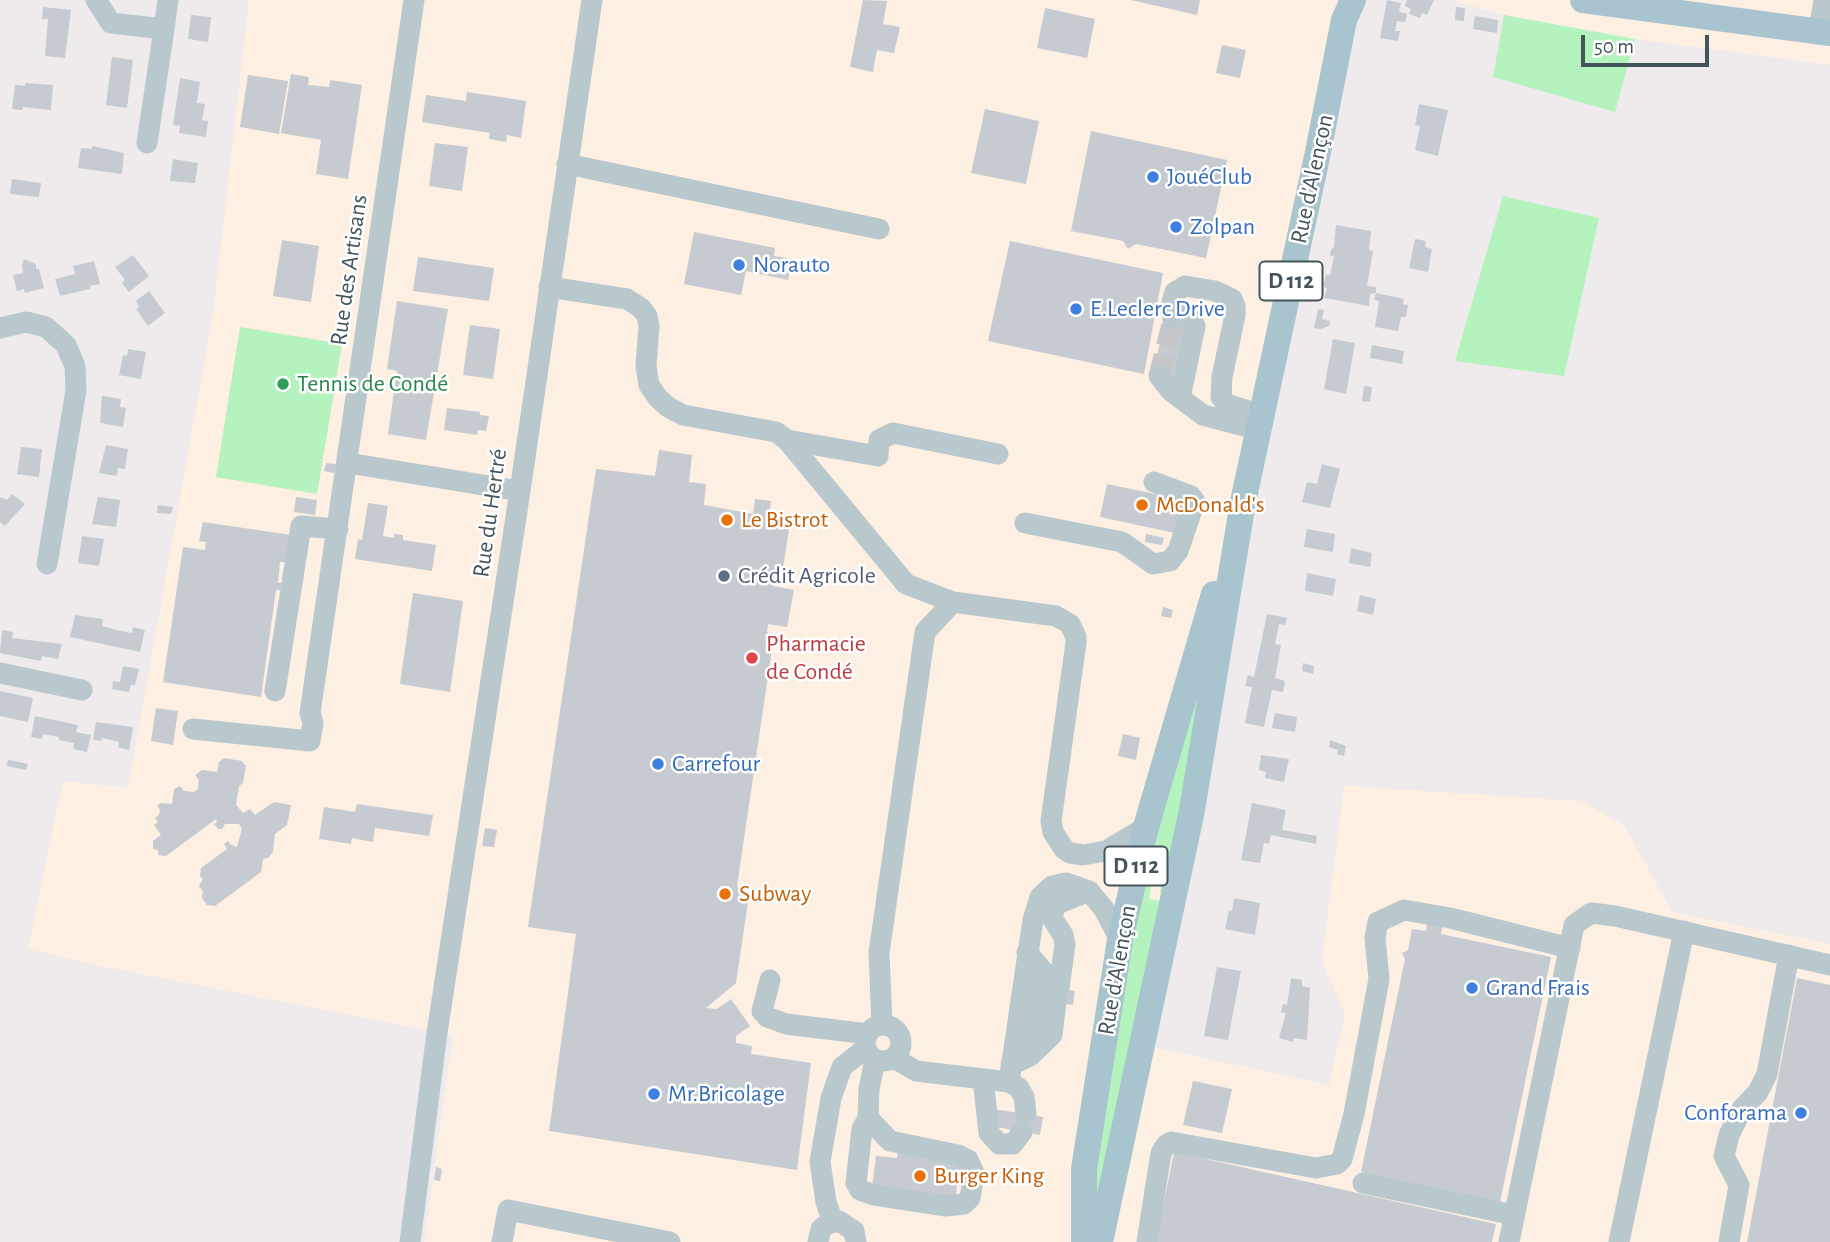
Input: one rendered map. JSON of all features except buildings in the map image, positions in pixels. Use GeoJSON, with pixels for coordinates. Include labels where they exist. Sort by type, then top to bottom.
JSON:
{"type":"FeatureCollection","features":[{"type":"Feature","properties":{"kind":"main road"},"geometry":{"type":"LineString","coordinates":[[1583,0],[1693,8],[1825,33]]}},
{"type":"Feature","properties":{"kind":"main road","name":"Rue d'Alençon"},"geometry":{"type":"LineString","coordinates":[[1100,1242],[1192,810],[1243,502],[1345,7]]}},
{"type":"Feature","properties":{"kind":"main road","name":"Rue d'Alençon"},"geometry":{"type":"LineString","coordinates":[[1084,1242],[1084,1169],[1120,940],[1146,827],[1187,682],[1243,502]]}},
{"type":"Feature","properties":{"kind":"street"},"geometry":{"type":"LineString","coordinates":[[96,0],[111,23],[164,29]]}},
{"type":"Feature","properties":{"kind":"street"},"geometry":{"type":"LineString","coordinates":[[147,143],[168,0]]}},
{"type":"Feature","properties":{"kind":"street","name":"Rue des Artisans"},"geometry":{"type":"LineString","coordinates":[[193,729],[310,741],[313,723],[310,713],[414,0]]}},
{"type":"Feature","properties":{"kind":"street","name":"Rue du Hertré"},"geometry":{"type":"LineString","coordinates":[[410,1242],[437,1033],[592,0]]}},
{"type":"Feature","properties":{"kind":"street"},"geometry":{"type":"LineString","coordinates":[[1824,0],[1825,33]]}},
{"type":"Feature","properties":{"kind":"street"},"geometry":{"type":"LineString","coordinates":[[567,164],[879,229]]}},
{"type":"Feature","properties":{"kind":"street"},"geometry":{"type":"LineString","coordinates":[[549,286],[627,299],[641,307],[649,326],[646,366],[649,384],[668,407],[683,415],[776,432],[788,440],[906,584],[953,602],[1056,616],[1070,624],[1076,643],[1051,821],[1053,832],[1070,853],[1083,855],[1105,851],[1146,827]]}},
{"type":"Feature","properties":{"kind":"street"},"geometry":{"type":"LineString","coordinates":[[1180,398],[1195,326],[1192,320],[1173,311],[1175,292],[1185,286],[1215,291],[1232,299],[1235,306],[1221,397],[1226,404],[1261,423]]}},
{"type":"Feature","properties":{"kind":"street"},"geometry":{"type":"LineString","coordinates":[[0,328],[26,322],[46,327],[66,345],[75,366],[76,390],[47,564]]}},
{"type":"Feature","properties":{"kind":"street"},"geometry":{"type":"LineString","coordinates":[[1159,376],[1180,398],[1203,415],[1261,423]]}},
{"type":"Feature","properties":{"kind":"street"},"geometry":{"type":"LineString","coordinates":[[788,440],[878,456],[879,440],[893,433],[998,454]]}},
{"type":"Feature","properties":{"kind":"street"},"geometry":{"type":"LineString","coordinates":[[348,463],[520,491]]}},
{"type":"Feature","properties":{"kind":"street"},"geometry":{"type":"LineString","coordinates":[[1025,523],[1122,542],[1153,564],[1170,561],[1178,551],[1194,500],[1191,496],[1154,482]]}},
{"type":"Feature","properties":{"kind":"street"},"geometry":{"type":"LineString","coordinates":[[275,691],[300,526],[338,529]]}},
{"type":"Feature","properties":{"kind":"street"},"geometry":{"type":"LineString","coordinates":[[867,1118],[890,1141],[958,1155],[968,1160],[974,1172],[970,1198],[964,1204],[946,1206],[874,1195],[860,1190],[856,1183],[862,1129],[867,1118],[877,1045],[879,953],[925,632],[953,602]]}},
{"type":"Feature","properties":{"kind":"street"},"geometry":{"type":"LineString","coordinates":[[0,673],[82,690]]}},
{"type":"Feature","properties":{"kind":"street"},"geometry":{"type":"LineString","coordinates":[[983,1079],[989,1133],[999,1144],[1013,1144],[1024,1123],[1024,1097],[1019,1088],[1017,1068],[1027,952],[1040,897],[1052,886],[1066,883],[1088,891],[1104,909],[1120,940]]}},
{"type":"Feature","properties":{"kind":"street"},"geometry":{"type":"LineString","coordinates":[[770,980],[762,1011],[767,1017],[877,1045],[916,1070],[983,1079],[1017,1068],[1049,994],[1065,944],[1063,935],[1052,918],[1054,909],[1057,904],[1088,891]]}},
{"type":"Feature","properties":{"kind":"street"},"geometry":{"type":"LineString","coordinates":[[1147,1242],[1161,1153],[1171,1142],[1316,1168],[1337,1164],[1342,1159],[1354,1114],[1379,979],[1375,938],[1378,922],[1404,910],[1450,918],[1570,948]]}},
{"type":"Feature","properties":{"kind":"street"},"geometry":{"type":"LineString","coordinates":[[1509,1242],[1574,925],[1591,913],[1684,931],[1830,965]]}},
{"type":"Feature","properties":{"kind":"street"},"geometry":{"type":"LineString","coordinates":[[1619,1242],[1684,931]]}},
{"type":"Feature","properties":{"kind":"street"},"geometry":{"type":"LineString","coordinates":[[1027,952],[1043,971],[1049,994]]}},
{"type":"Feature","properties":{"kind":"street"},"geometry":{"type":"LineString","coordinates":[[1729,1242],[1739,1185],[1724,1156],[1729,1135],[1742,1109],[1758,1092],[1766,1074],[1789,955]]}},
{"type":"Feature","properties":{"kind":"street"},"geometry":{"type":"LineString","coordinates":[[833,1222],[826,1202],[820,1163],[831,1098],[842,1067],[877,1045]]}},
{"type":"Feature","properties":{"kind":"street"},"geometry":{"type":"LineString","coordinates":[[1363,1183],[1514,1215]]}},
{"type":"Feature","properties":{"kind":"street"},"geometry":{"type":"LineString","coordinates":[[502,1242],[508,1210],[670,1242]]}},
{"type":"Feature","properties":{"kind":"street"},"geometry":{"type":"LineString","coordinates":[[818,1242],[821,1228],[839,1221],[850,1226],[856,1242]]}},
{"type":"Feature","properties":{"kind":"shaded area"},"geometry":{"type":"Polygon","coordinates":[[[249,0],[1361,0],[1097,1242],[424,1242],[453,1035],[100,966],[28,949],[63,781],[128,788],[213,314],[249,0]]]}},
{"type":"Feature","properties":{"kind":"shaded area"},"geometry":{"type":"Polygon","coordinates":[[[1450,0],[1830,0],[1830,65],[1635,39],[1504,15],[1450,0]]]}},
{"type":"Feature","properties":{"kind":"shaded area"},"geometry":{"type":"Polygon","coordinates":[[[1344,786],[1581,801],[1624,825],[1672,912],[1830,944],[1830,1242],[1101,1242],[1143,1045],[1329,1085],[1345,1015],[1322,961],[1344,786]]]}},
{"type":"Feature","properties":{"kind":"green space"},"geometry":{"type":"Polygon","coordinates":[[[1504,15],[1635,39],[1615,112],[1493,77],[1504,15]]]}},
{"type":"Feature","properties":{"kind":"green space"},"geometry":{"type":"Polygon","coordinates":[[[1503,196],[1599,218],[1564,376],[1455,361],[1503,196]]]}},
{"type":"Feature","properties":{"kind":"green space","name":"Tennis de Condé"},"geometry":{"type":"Polygon","coordinates":[[[240,327],[342,344],[317,494],[216,477],[240,327]]]}},
{"type":"Feature","properties":{"kind":"green space"},"geometry":{"type":"Polygon","coordinates":[[[1208,645],[1170,894],[1160,892],[1162,880],[1145,877],[1208,645]]]}},
{"type":"Feature","properties":{"kind":"green space"},"geometry":{"type":"Polygon","coordinates":[[[1142,885],[1151,887],[1149,899],[1168,902],[1106,1206],[1092,1200],[1096,1159],[1142,885]]]}},
{"type":"Feature","properties":{"kind":"tunnel"},"geometry":{"type":"LineString","coordinates":[[1159,376],[1173,320]]}},
{"type":"Feature","properties":{"kind":"place","name":"JouéClub"},"geometry":{"type":"Point","coordinates":[1153,177]}},
{"type":"Feature","properties":{"kind":"place","name":"Zolpan"},"geometry":{"type":"Point","coordinates":[1176,227]}},
{"type":"Feature","properties":{"kind":"place","name":"Norauto"},"geometry":{"type":"Point","coordinates":[739,265]}},
{"type":"Feature","properties":{"kind":"place","name":"E.Leclerc Drive"},"geometry":{"type":"Point","coordinates":[1076,309]}},
{"type":"Feature","properties":{"kind":"place","name":"Tennis de Condé"},"geometry":{"type":"Point","coordinates":[283,384]}},
{"type":"Feature","properties":{"kind":"place","name":"McDonald's"},"geometry":{"type":"Point","coordinates":[1142,505]}},
{"type":"Feature","properties":{"kind":"place","name":"Le Bistrot"},"geometry":{"type":"Point","coordinates":[727,520]}},
{"type":"Feature","properties":{"kind":"place","name":"Crédit Agricole"},"geometry":{"type":"Point","coordinates":[724,576]}},
{"type":"Feature","properties":{"kind":"place","name":"Pharmacie de Condé"},"geometry":{"type":"Point","coordinates":[752,658]}},
{"type":"Feature","properties":{"kind":"place","name":"Carrefour"},"geometry":{"type":"Point","coordinates":[658,764]}},
{"type":"Feature","properties":{"kind":"place","name":"Subway"},"geometry":{"type":"Point","coordinates":[725,894]}},
{"type":"Feature","properties":{"kind":"place","name":"Grand Frais"},"geometry":{"type":"Point","coordinates":[1472,988]}},
{"type":"Feature","properties":{"kind":"place","name":"Mr.Bricolage"},"geometry":{"type":"Point","coordinates":[654,1094]}},
{"type":"Feature","properties":{"kind":"place","name":"Conforama"},"geometry":{"type":"Point","coordinates":[1801,1113]}},
{"type":"Feature","properties":{"kind":"place","name":"Burger King"},"geometry":{"type":"Point","coordinates":[920,1176]}}]}
